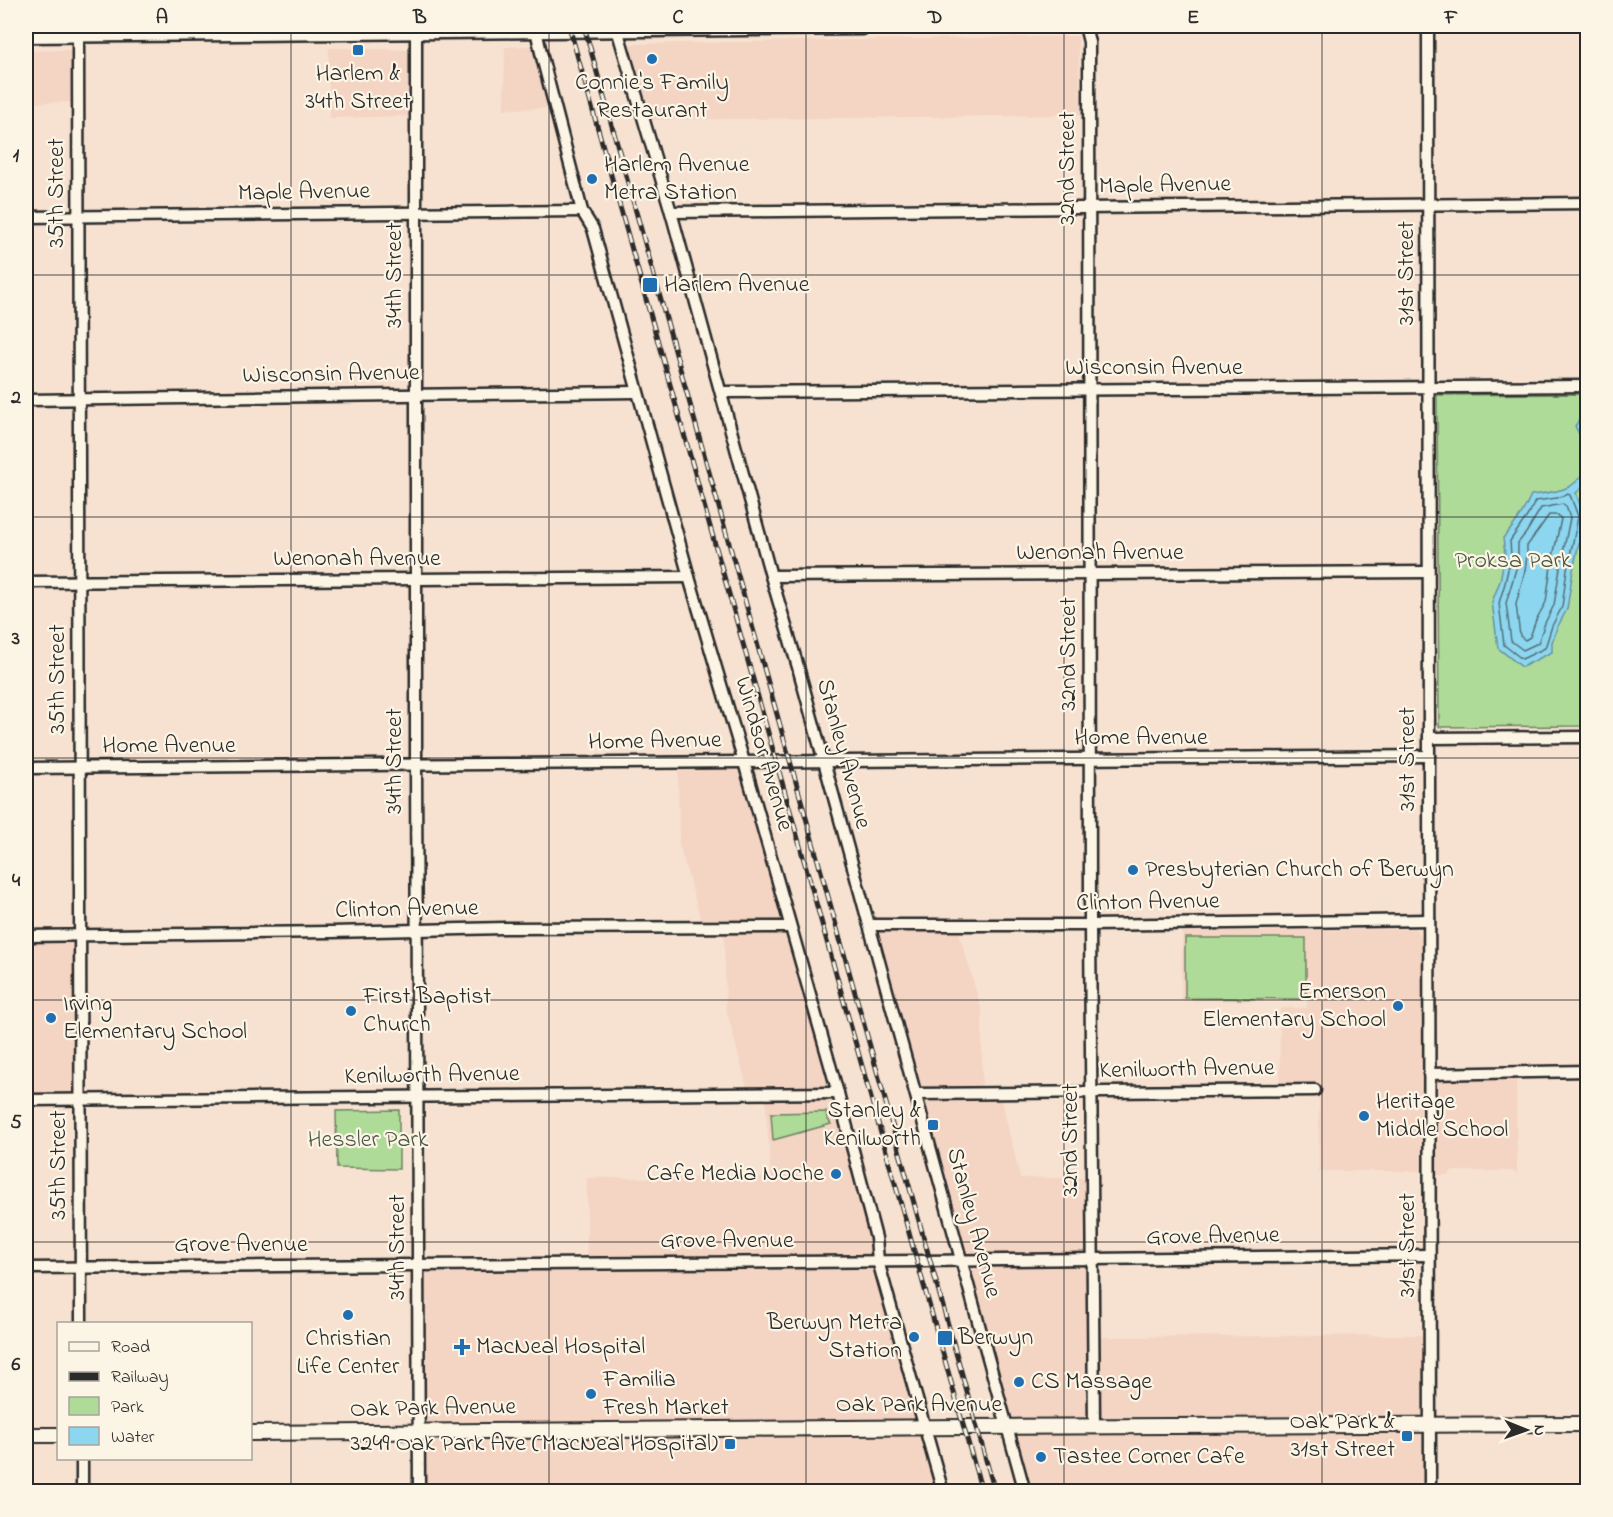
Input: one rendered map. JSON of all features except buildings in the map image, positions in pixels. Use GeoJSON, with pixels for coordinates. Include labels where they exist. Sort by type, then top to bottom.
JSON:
{"type":"FeatureCollection","features":[{"type":"Feature","properties":{"kind":"main road"},"geometry":{"type":"LineString","coordinates":[[26,34],[234,29],[416,31],[476,28],[536,30],[862,26]]}},
{"type":"Feature","properties":{"kind":"street","name":"32nd Street"},"geometry":{"type":"LineString","coordinates":[[1085,26],[1089,42],[1090,925],[1094,1426]]}},
{"type":"Feature","properties":{"kind":"street","name":"31st Street"},"geometry":{"type":"LineString","coordinates":[[1428,26],[1430,1491]]}},
{"type":"Feature","properties":{"kind":"street","name":"Stanley Avenue"},"geometry":{"type":"LineString","coordinates":[[617,29],[671,212],[771,576],[799,669],[1025,1491]]}},
{"type":"Feature","properties":{"kind":"street","name":"Windsor Avenue"},"geometry":{"type":"LineString","coordinates":[[536,30],[582,211],[593,229],[689,577],[838,1093],[876,1238],[878,1261],[943,1491]]}},
{"type":"Feature","properties":{"kind":"street","name":"35th Street"},"geometry":{"type":"LineString","coordinates":[[81,1322],[78,217],[83,31]]}},
{"type":"Feature","properties":{"kind":"street","name":"34th Street"},"geometry":{"type":"LineString","coordinates":[[416,31],[419,1491]]}},
{"type":"Feature","properties":{"kind":"street","name":"Maple Avenue"},"geometry":{"type":"LineString","coordinates":[[671,212],[1587,203]]}},
{"type":"Feature","properties":{"kind":"street","name":"Maple Avenue"},"geometry":{"type":"LineString","coordinates":[[26,217],[582,211]]}},
{"type":"Feature","properties":{"kind":"street","name":"Wisconsin Avenue"},"geometry":{"type":"LineString","coordinates":[[721,392],[1587,386]]}},
{"type":"Feature","properties":{"kind":"street","name":"Wisconsin Avenue"},"geometry":{"type":"LineString","coordinates":[[26,400],[637,392]]}},
{"type":"Feature","properties":{"kind":"street","name":"Wenonah Avenue"},"geometry":{"type":"LineString","coordinates":[[771,576],[1428,572]]}},
{"type":"Feature","properties":{"kind":"street","name":"Wenonah Avenue"},"geometry":{"type":"LineString","coordinates":[[26,582],[689,577]]}},
{"type":"Feature","properties":{"kind":"street"},"geometry":{"type":"LineString","coordinates":[[1428,738],[1587,737]]}},
{"type":"Feature","properties":{"kind":"street","name":"Home Avenue"},"geometry":{"type":"LineString","coordinates":[[26,768],[1429,756]]}},
{"type":"Feature","properties":{"kind":"street","name":"Clinton Avenue"},"geometry":{"type":"LineString","coordinates":[[869,925],[1090,925],[1429,920]]}},
{"type":"Feature","properties":{"kind":"street","name":"Clinton Avenue"},"geometry":{"type":"LineString","coordinates":[[26,936],[417,929],[790,927]]}},
{"type":"Feature","properties":{"kind":"street"},"geometry":{"type":"LineString","coordinates":[[1429,1074],[1587,1071]]}},
{"type":"Feature","properties":{"kind":"street","name":"Kenilworth Avenue"},"geometry":{"type":"LineString","coordinates":[[916,1094],[1315,1090]]}},
{"type":"Feature","properties":{"kind":"street","name":"Kenilworth Avenue"},"geometry":{"type":"LineString","coordinates":[[26,1100],[838,1093]]}},
{"type":"Feature","properties":{"kind":"street","name":"Grove Avenue"},"geometry":{"type":"LineString","coordinates":[[26,1268],[1429,1255]]}},
{"type":"Feature","properties":{"kind":"street","name":"Oak Park Avenue"},"geometry":{"type":"LineString","coordinates":[[252,1433],[1006,1426],[1587,1424]]}},
{"type":"Feature","properties":{"kind":"street"},"geometry":{"type":"LineString","coordinates":[[26,1435],[57,1435]]}},
{"type":"Feature","properties":{"kind":"street"},"geometry":{"type":"LineString","coordinates":[[82,1460],[82,1491]]}},
{"type":"Feature","properties":{"kind":"shaded area"},"geometry":{"type":"Polygon","coordinates":[[[1078,36],[1081,115],[646,120],[628,44],[1078,36]]]}},
{"type":"Feature","properties":{"kind":"shaded area"},"geometry":{"type":"Polygon","coordinates":[[[537,46],[554,108],[504,109],[505,47],[537,46]]]}},
{"type":"Feature","properties":{"kind":"shaded area"},"geometry":{"type":"Polygon","coordinates":[[[329,48],[413,50],[414,116],[329,118],[329,48]]]}},
{"type":"Feature","properties":{"kind":"shaded area"},"geometry":{"type":"Polygon","coordinates":[[[71,50],[75,102],[26,103],[26,51],[71,50]]]}},
{"type":"Feature","properties":{"kind":"shaded area"},"geometry":{"type":"Polygon","coordinates":[[[678,764],[740,764],[832,1091],[876,1259],[587,1261],[587,1178],[771,1178],[765,1092],[748,1091],[726,1008],[724,930],[704,930],[679,844],[678,764]]]}},
{"type":"Feature","properties":{"kind":"shaded area"},"geometry":{"type":"Polygon","coordinates":[[[958,929],[982,1011],[982,1094],[918,1092],[874,931],[958,929]]]}},
{"type":"Feature","properties":{"kind":"shaded area"},"geometry":{"type":"Polygon","coordinates":[[[1414,929],[1422,937],[1422,1079],[1516,1077],[1517,1174],[1512,1171],[1451,1171],[1450,1175],[1436,1175],[1426,1171],[1319,1171],[1319,1085],[1316,1083],[1280,1083],[1280,1008],[1307,1008],[1307,1000],[1181,1001],[1182,932],[1414,929]]]}},
{"type":"Feature","properties":{"kind":"shaded area","name":"Irving Elementary School"},"geometry":{"type":"Polygon","coordinates":[[[26,939],[77,939],[78,1097],[26,1097],[26,939]]]}},
{"type":"Feature","properties":{"kind":"shaded area"},"geometry":{"type":"Polygon","coordinates":[[[1001,1097],[1020,1178],[1090,1178],[1091,1258],[963,1259],[919,1098],[1001,1097]]]}},
{"type":"Feature","properties":{"kind":"shaded area"},"geometry":{"type":"Polygon","coordinates":[[[1091,1261],[1092,1424],[1008,1424],[964,1262],[1091,1261]]]}},
{"type":"Feature","properties":{"kind":"shaded area"},"geometry":{"type":"Polygon","coordinates":[[[876,1263],[940,1491],[421,1491],[420,1267],[876,1263]]]}},
{"type":"Feature","properties":{"kind":"shaded area"},"geometry":{"type":"Polygon","coordinates":[[[1427,1335],[1428,1491],[1027,1491],[1009,1428],[1092,1428],[1096,1337],[1427,1335]]]}},
{"type":"Feature","properties":{"kind":"green space","name":"Proksa Park"},"geometry":{"type":"Polygon","coordinates":[[[1587,394],[1587,726],[1439,727],[1437,395],[1587,394]]]}},
{"type":"Feature","properties":{"kind":"green space"},"geometry":{"type":"Polygon","coordinates":[[[1185,938],[1306,938],[1306,999],[1185,998],[1185,938]]]}},
{"type":"Feature","properties":{"kind":"green space","name":"Hessler Park"},"geometry":{"type":"Polygon","coordinates":[[[399,1110],[399,1169],[337,1168],[336,1111],[399,1110]]]}},
{"type":"Feature","properties":{"kind":"green space"},"geometry":{"type":"Polygon","coordinates":[[[826,1112],[831,1124],[773,1140],[771,1113],[826,1112]]]}},
{"type":"Feature","properties":{"kind":"water"},"geometry":{"type":"Polygon","coordinates":[[[1584,413],[1587,414],[1587,480],[1576,493],[1584,516],[1567,609],[1552,642],[1552,652],[1522,667],[1498,648],[1492,602],[1500,581],[1505,554],[1503,538],[1519,518],[1531,495],[1558,491],[1579,479],[1585,462],[1585,448],[1582,434],[1579,434],[1575,426],[1584,413]]]}},
{"type":"Feature","properties":{"kind":"railway"},"geometry":{"type":"LineString","coordinates":[[569,26],[982,1492]]}},
{"type":"Feature","properties":{"kind":"railway"},"geometry":{"type":"LineString","coordinates":[[584,26],[995,1492]]}},
{"type":"Feature","properties":{"kind":"place","name":"Harlem & 34th Street"},"geometry":{"type":"Point","coordinates":[358,50]}},
{"type":"Feature","properties":{"kind":"place","name":"Connie's Family Restaurant"},"geometry":{"type":"Point","coordinates":[652,59]}},
{"type":"Feature","properties":{"kind":"place","name":"Harlem Avenue Metra Station"},"geometry":{"type":"Point","coordinates":[592,179]}},
{"type":"Feature","properties":{"kind":"place","name":"Harlem Avenue"},"geometry":{"type":"Point","coordinates":[650,285]}},
{"type":"Feature","properties":{"kind":"place","name":"Presbyterian Church of Berwyn"},"geometry":{"type":"Point","coordinates":[1133,870]}},
{"type":"Feature","properties":{"kind":"place","name":"Emerson Elementary School"},"geometry":{"type":"Point","coordinates":[1398,1006]}},
{"type":"Feature","properties":{"kind":"place","name":"First Baptist Church"},"geometry":{"type":"Point","coordinates":[351,1011]}},
{"type":"Feature","properties":{"kind":"place","name":"Irving Elementary School"},"geometry":{"type":"Point","coordinates":[51,1018]}},
{"type":"Feature","properties":{"kind":"place","name":"Heritage Middle School"},"geometry":{"type":"Point","coordinates":[1364,1116]}},
{"type":"Feature","properties":{"kind":"place","name":"Stanley & Kenilworth"},"geometry":{"type":"Point","coordinates":[933,1125]}},
{"type":"Feature","properties":{"kind":"place","name":"Cafe Media Noche"},"geometry":{"type":"Point","coordinates":[836,1174]}},
{"type":"Feature","properties":{"kind":"place","name":"Christian Life Center"},"geometry":{"type":"Point","coordinates":[348,1315]}},
{"type":"Feature","properties":{"kind":"place","name":"Berwyn Metra Station"},"geometry":{"type":"Point","coordinates":[914,1337]}},
{"type":"Feature","properties":{"kind":"place","name":"Berwyn"},"geometry":{"type":"Point","coordinates":[945,1338]}},
{"type":"Feature","properties":{"kind":"place","name":"MacNeal Hospital"},"geometry":{"type":"Point","coordinates":[462,1347]}},
{"type":"Feature","properties":{"kind":"place","name":"CS Massage"},"geometry":{"type":"Point","coordinates":[1019,1382]}},
{"type":"Feature","properties":{"kind":"place","name":"Familia Fresh Market"},"geometry":{"type":"Point","coordinates":[591,1394]}},
{"type":"Feature","properties":{"kind":"place","name":"Oak Park & 31st Street"},"geometry":{"type":"Point","coordinates":[1407,1436]}},
{"type":"Feature","properties":{"kind":"place","name":"3249 Oak Park Ave (MacNeal Hospital)"},"geometry":{"type":"Point","coordinates":[730,1444]}},
{"type":"Feature","properties":{"kind":"place","name":"Tastee Corner Cafe"},"geometry":{"type":"Point","coordinates":[1041,1457]}}]}
